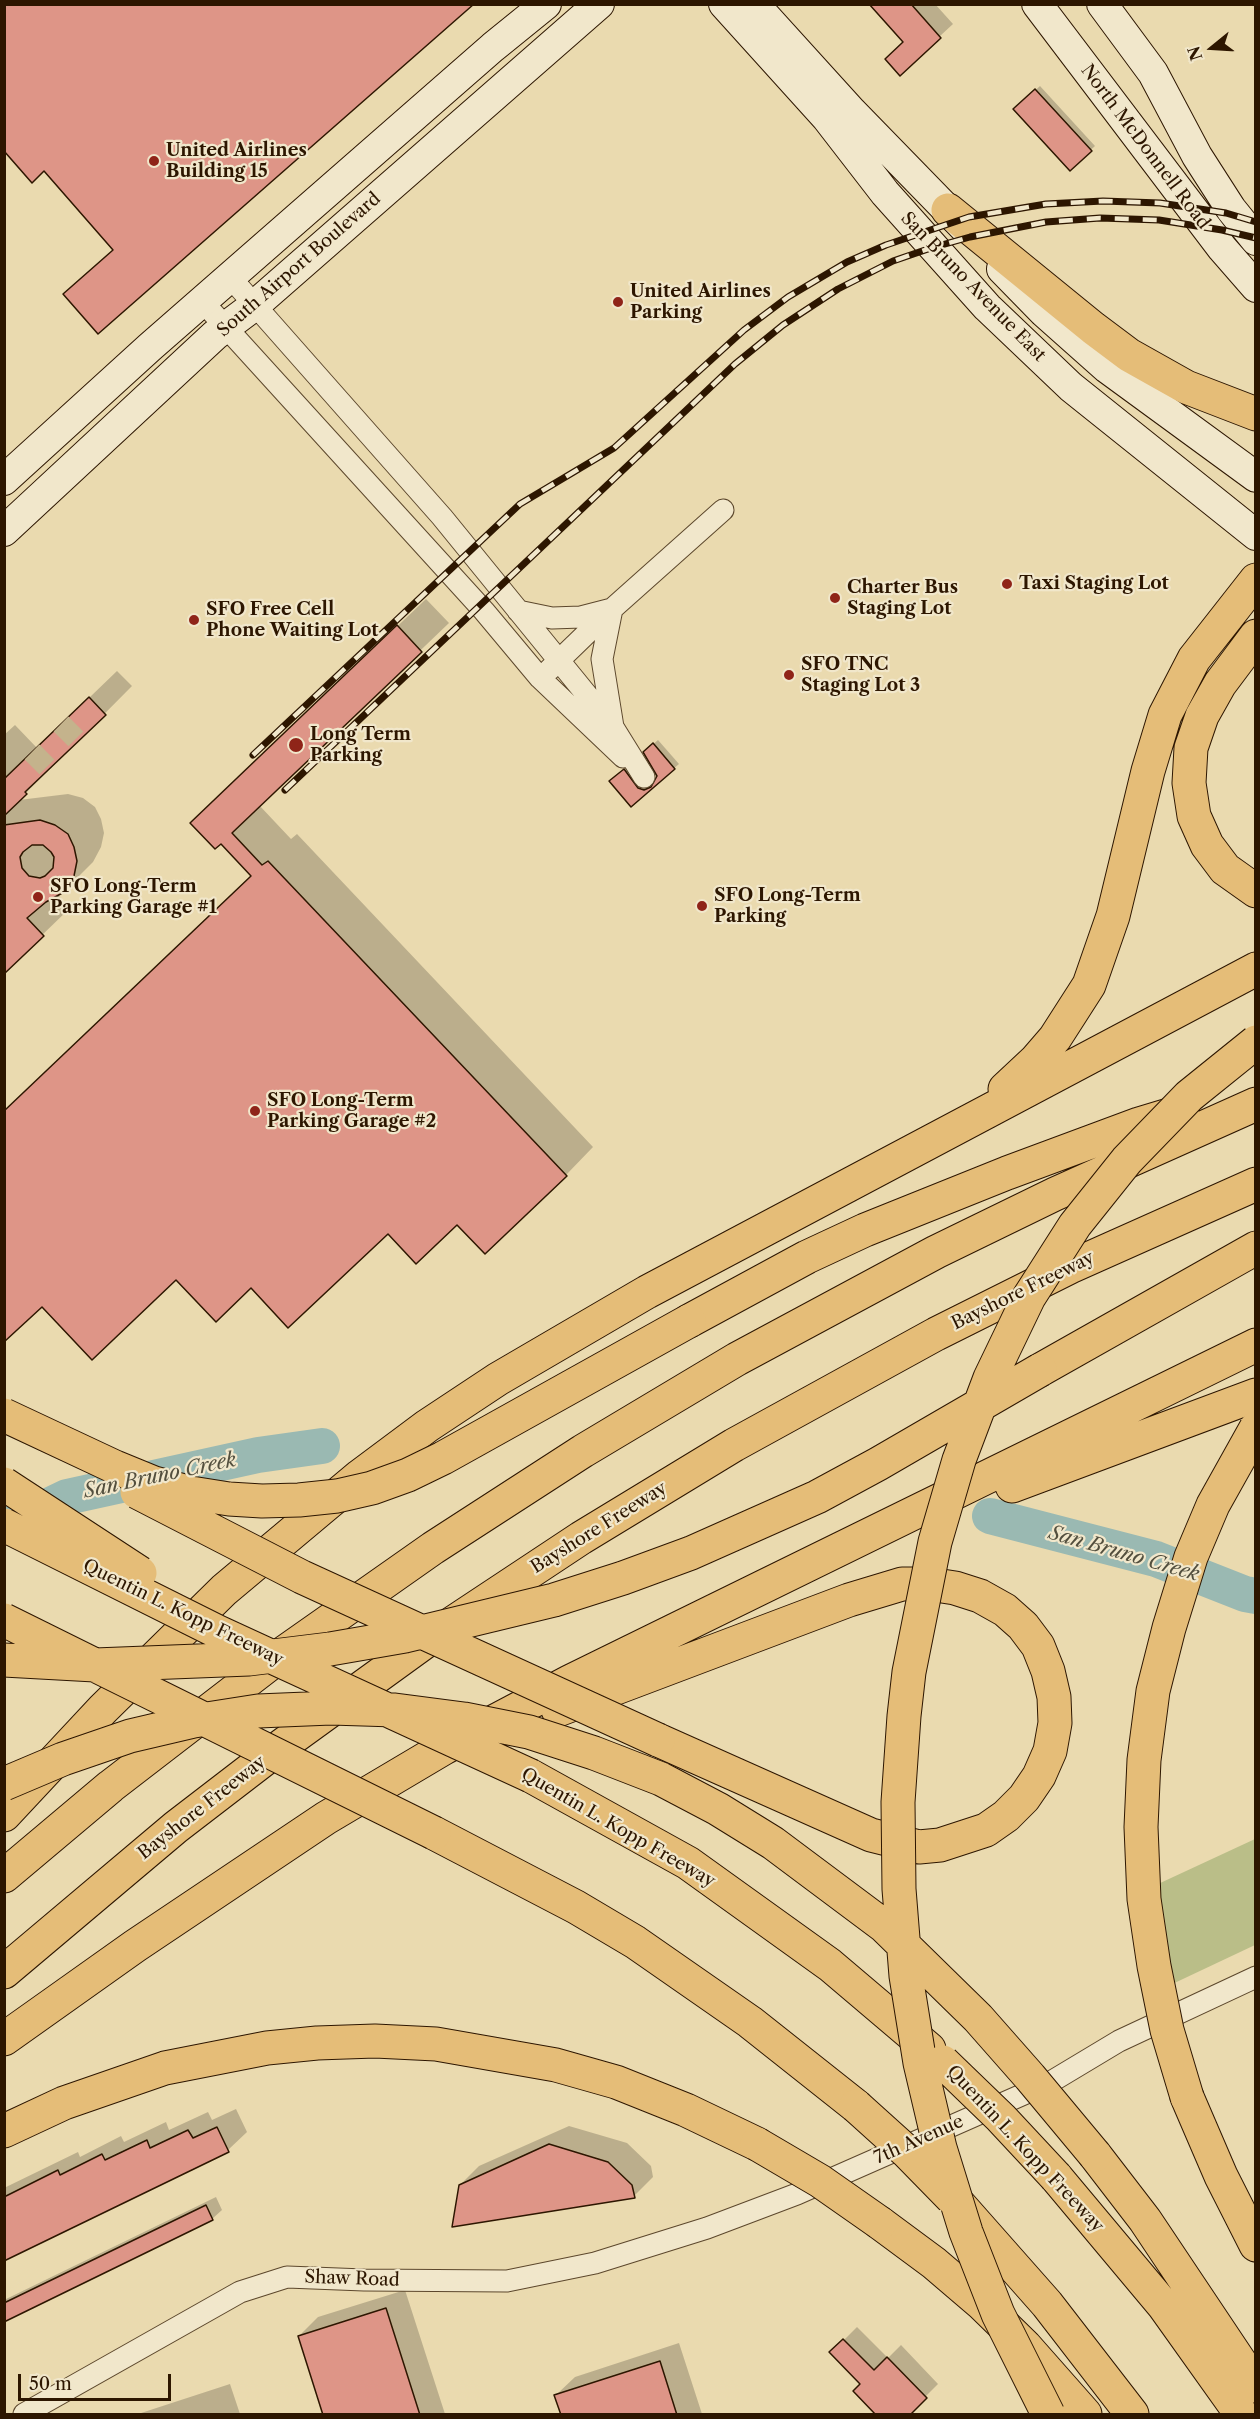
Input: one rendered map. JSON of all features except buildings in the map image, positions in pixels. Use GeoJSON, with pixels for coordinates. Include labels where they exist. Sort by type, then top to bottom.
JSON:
{"type":"FeatureCollection","features":[{"type":"Feature","properties":{"kind":"highway"},"geometry":{"type":"LineString","coordinates":[[948,210],[1093,328],[1130,355],[1186,387],[1256,414]]}},
{"type":"Feature","properties":{"kind":"highway"},"geometry":{"type":"LineString","coordinates":[[871,1172],[961,1120],[1004,1090],[1036,1060],[1073,1013],[1093,974],[1113,916],[1148,771],[1165,715],[1194,659],[1256,580]]}},
{"type":"Feature","properties":{"kind":"highway"},"geometry":{"type":"LineString","coordinates":[[1256,636],[1220,684],[1202,716],[1191,748],[1189,783],[1194,816],[1207,845],[1225,869],[1256,891]]}},
{"type":"Feature","properties":{"kind":"highway"},"geometry":{"type":"LineString","coordinates":[[4,1815],[118,1693],[224,1590],[351,1484],[427,1426],[571,1334],[871,1172],[1256,969]]}},
{"type":"Feature","properties":{"kind":"highway"},"geometry":{"type":"LineString","coordinates":[[1047,2415],[998,2314],[974,2252],[940,2148],[920,2063],[906,1976],[899,1879],[899,1780],[909,1672],[935,1542],[959,1460],[990,1378],[1029,1298],[1075,1225],[1127,1160],[1189,1096],[1256,1042]]}},
{"type":"Feature","properties":{"kind":"highway"},"geometry":{"type":"LineString","coordinates":[[4,1416],[154,1484],[191,1493],[262,1501],[337,1496],[372,1488],[408,1475],[443,1458],[807,1257],[928,1204],[1139,1124],[1256,1089]]}},
{"type":"Feature","properties":{"kind":"highway"},"geometry":{"type":"LineString","coordinates":[[4,1876],[111,1786],[285,1652],[470,1523],[593,1445],[737,1359],[905,1268],[1055,1194],[1256,1104]]}},
{"type":"Feature","properties":{"kind":"highway","name":"Bayshore Freeway"},"geometry":{"type":"LineString","coordinates":[[4,1972],[169,1833],[292,1737],[432,1636],[599,1527],[764,1427],[936,1334],[1101,1252],[1256,1184]]}},
{"type":"Feature","properties":{"kind":"highway"},"geometry":{"type":"LineString","coordinates":[[4,1660],[95,1665],[249,1659],[330,1649],[405,1636],[554,1600],[623,1578],[691,1553],[817,1497],[1256,1248]]}},
{"type":"Feature","properties":{"kind":"highway"},"geometry":{"type":"LineString","coordinates":[[4,2039],[135,1946],[270,1855],[389,1779],[504,1716],[1256,1346]]}},
{"type":"Feature","properties":{"kind":"highway"},"geometry":{"type":"LineString","coordinates":[[928,1507],[1017,1485],[1256,1395]]}},
{"type":"Feature","properties":{"kind":"highway"},"geometry":{"type":"LineString","coordinates":[[4,1416],[235,1544],[386,1616],[658,1740],[871,1835],[919,1847],[940,1845],[986,1830],[1006,1816],[1024,1798],[1050,1751],[1055,1723],[1054,1697],[1048,1671],[1038,1646],[1023,1626],[1005,1610],[980,1596],[955,1588],[929,1584],[902,1584],[849,1600],[537,1719],[416,1776],[270,1855]]}},
{"type":"Feature","properties":{"kind":"highway"},"geometry":{"type":"LineString","coordinates":[[1256,1428],[1214,1505],[1191,1557],[1169,1628],[1154,1691],[1144,1760],[1141,1827],[1144,1899],[1167,2030],[1187,2097],[1221,2176],[1256,2245]]}},
{"type":"Feature","properties":{"kind":"highway"},"geometry":{"type":"LineString","coordinates":[[4,1484],[186,1603],[218,1632]]}},
{"type":"Feature","properties":{"kind":"highway","name":"Quentin L. Kopp Freeway"},"geometry":{"type":"LineString","coordinates":[[4,1525],[218,1632],[531,1776],[687,1863],[751,1907],[830,1965],[944,2062],[1001,2118],[1056,2177],[1164,2306],[1241,2415]]}},
{"type":"Feature","properties":{"kind":"highway"},"geometry":{"type":"LineString","coordinates":[[4,1620],[434,1833],[576,1907],[635,1942],[750,2022],[856,2106],[956,2201],[1047,2304],[1132,2415]]}},
{"type":"Feature","properties":{"kind":"highway"},"geometry":{"type":"LineString","coordinates":[[4,1638],[299,1767]]}},
{"type":"Feature","properties":{"kind":"highway"},"geometry":{"type":"LineString","coordinates":[[4,1784],[63,1759],[130,1736],[194,1721],[269,1711],[331,1708],[396,1710],[453,1717],[529,1732],[594,1753],[661,1779],[718,1809],[791,1856],[884,1926],[978,2018],[1095,2155],[1152,2230],[1256,2386]]}},
{"type":"Feature","properties":{"kind":"highway"},"geometry":{"type":"LineString","coordinates":[[4,2131],[64,2103],[165,2068],[267,2048],[375,2041],[436,2044],[556,2065],[616,2082],[686,2110],[757,2144],[820,2181],[934,2263],[982,2304],[1025,2346],[1085,2415]]}},
{"type":"Feature","properties":{"kind":"street","name":"South Airport Boulevard"},"geometry":{"type":"LineString","coordinates":[[4,480],[202,301],[546,4]]}},
{"type":"Feature","properties":{"kind":"street","name":"South Airport Boulevard"},"geometry":{"type":"LineString","coordinates":[[4,531],[225,328],[255,305],[599,4]]}},
{"type":"Feature","properties":{"kind":"street","name":"San Bruno Avenue East"},"geometry":{"type":"LineString","coordinates":[[724,4],[827,118],[885,193],[993,313],[1086,400],[1256,535]]}},
{"type":"Feature","properties":{"kind":"street","name":"San Bruno Avenue East"},"geometry":{"type":"LineString","coordinates":[[754,4],[794,50],[1027,295],[1092,355],[1256,477]]}},
{"type":"Feature","properties":{"kind":"street"},"geometry":{"type":"LineString","coordinates":[[773,4],[794,50]]}},
{"type":"Feature","properties":{"kind":"street","name":"North McDonnell Road"},"geometry":{"type":"LineString","coordinates":[[1037,4],[1222,248],[1256,287]]}},
{"type":"Feature","properties":{"kind":"street","name":"North McDonnell Road"},"geometry":{"type":"LineString","coordinates":[[1102,4],[1153,73],[1197,156],[1231,209],[1256,240]]}},
{"type":"Feature","properties":{"kind":"street"},"geometry":{"type":"LineString","coordinates":[[202,301],[484,611],[540,678],[644,777],[613,727],[425,496],[230,277]]}},
{"type":"Feature","properties":{"kind":"street"},"geometry":{"type":"LineString","coordinates":[[540,678],[612,609],[723,510]]}},
{"type":"Feature","properties":{"kind":"street"},"geometry":{"type":"LineString","coordinates":[[518,611],[552,618],[581,616],[612,609]]}},
{"type":"Feature","properties":{"kind":"street"},"geometry":{"type":"LineString","coordinates":[[612,609],[602,659],[613,727]]}},
{"type":"Feature","properties":{"kind":"street","name":"7th Avenue"},"geometry":{"type":"LineString","coordinates":[[707,2228],[797,2194],[1049,2083],[1119,2041],[1256,1977]]}},
{"type":"Feature","properties":{"kind":"street","name":"Shaw Road"},"geometry":{"type":"LineString","coordinates":[[24,2415],[240,2292],[287,2277],[507,2281],[595,2264],[707,2228]]}},
{"type":"Feature","properties":{"kind":"green space"},"geometry":{"type":"Polygon","coordinates":[[[1255,1839],[1255,1945],[1149,1995],[1143,1891],[1255,1839]]]}},
{"type":"Feature","properties":{"kind":"waterway","name":"San Bruno Creek"},"geometry":{"type":"LineString","coordinates":[[15,1522],[67,1497],[258,1455],[322,1446]]}},
{"type":"Feature","properties":{"kind":"waterway","name":"San Bruno Creek"},"geometry":{"type":"LineString","coordinates":[[990,1516],[1156,1559],[1245,1594],[1256,1596]]}},
{"type":"Feature","properties":{"kind":"tunnel"},"geometry":{"type":"LineString","coordinates":[[61,724],[78,741]]}},
{"type":"Feature","properties":{"kind":"tunnel"},"geometry":{"type":"LineString","coordinates":[[32,752],[49,769]]}},
{"type":"Feature","properties":{"kind":"railway"},"geometry":{"type":"LineString","coordinates":[[253,755],[520,504],[614,448],[744,330],[788,297],[847,262],[886,245],[969,217],[1046,204],[1103,201],[1160,203],[1226,213],[1256,222]]}},
{"type":"Feature","properties":{"kind":"railway"},"geometry":{"type":"LineString","coordinates":[[285,790],[735,364],[783,325],[838,289],[893,261],[931,248],[970,237],[1046,222],[1100,218],[1159,220],[1256,238]]}},
{"type":"Feature","properties":{"kind":"place","name":"United Airlines Building 15"},"geometry":{"type":"Point","coordinates":[154,161]}},
{"type":"Feature","properties":{"kind":"place","name":"United Airlines Parking"},"geometry":{"type":"Point","coordinates":[618,302]}},
{"type":"Feature","properties":{"kind":"place","name":"Taxi Staging Lot"},"geometry":{"type":"Point","coordinates":[1007,584]}},
{"type":"Feature","properties":{"kind":"place","name":"Charter Bus Staging Lot"},"geometry":{"type":"Point","coordinates":[835,598]}},
{"type":"Feature","properties":{"kind":"place","name":"SFO Free Cell Phone Waiting Lot"},"geometry":{"type":"Point","coordinates":[194,620]}},
{"type":"Feature","properties":{"kind":"place","name":"SFO TNC Staging Lot 3"},"geometry":{"type":"Point","coordinates":[789,675]}},
{"type":"Feature","properties":{"kind":"place","name":"Long Term Parking"},"geometry":{"type":"Point","coordinates":[296,745]}},
{"type":"Feature","properties":{"kind":"place","name":"SFO Long-Term Parking Garage #1"},"geometry":{"type":"Point","coordinates":[38,897]}},
{"type":"Feature","properties":{"kind":"place","name":"SFO Long-Term Parking"},"geometry":{"type":"Point","coordinates":[702,906]}},
{"type":"Feature","properties":{"kind":"place","name":"SFO Long-Term Parking Garage #2"},"geometry":{"type":"Point","coordinates":[255,1111]}}]}
